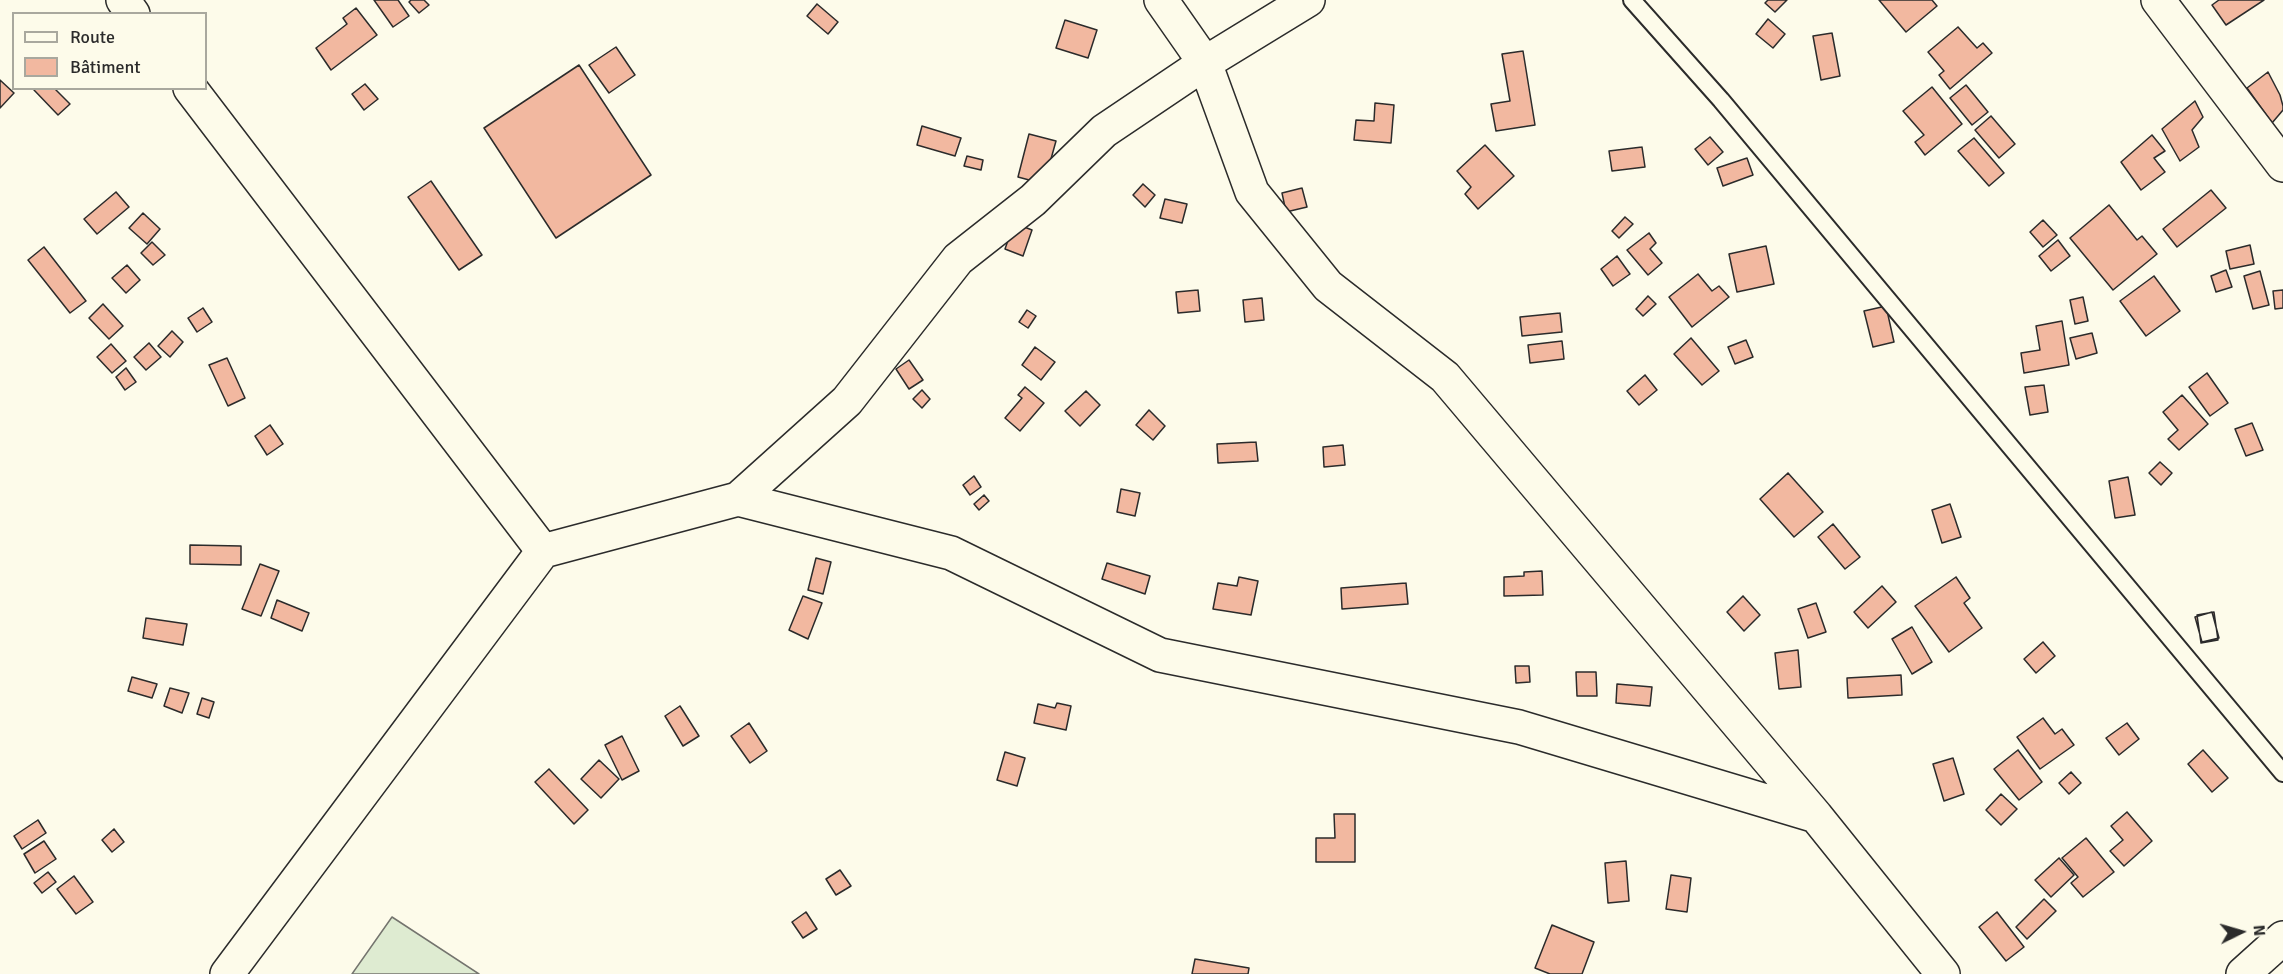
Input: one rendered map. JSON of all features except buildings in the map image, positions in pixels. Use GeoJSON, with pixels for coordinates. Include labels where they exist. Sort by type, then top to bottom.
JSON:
{"type":"FeatureCollection","features":[{"type":"Feature","properties":{"kind":"street"},"geometry":{"type":"LineString","coordinates":[[1161,0],[1205,63],[1252,192],[1328,286],[1445,377],[1816,816],[1943,974]]}},
{"type":"Feature","properties":{"kind":"street"},"geometry":{"type":"LineString","coordinates":[[227,974],[543,551],[738,499],[847,401],[958,259],[1032,200],[1104,131],[1205,63],[1308,0]]}},
{"type":"Feature","properties":{"kind":"street"},"geometry":{"type":"LineString","coordinates":[[2158,0],[2283,165]]}},
{"type":"Feature","properties":{"kind":"street"},"geometry":{"type":"LineString","coordinates":[[192,90],[543,551]]}},
{"type":"Feature","properties":{"kind":"street"},"geometry":{"type":"LineString","coordinates":[[738,499],[951,554],[1160,655],[1519,727],[1816,816]]}},
{"type":"Feature","properties":{"kind":"street"},"geometry":{"type":"LineString","coordinates":[[2243,974],[2283,938]]}},
{"type":"Feature","properties":{"kind":"lane"},"geometry":{"type":"LineString","coordinates":[[1632,0],[1721,100],[2283,773]]}},
{"type":"Feature","properties":{"kind":"green space"},"geometry":{"type":"Polygon","coordinates":[[[392,917],[479,974],[352,974],[392,917]]]}}]}
